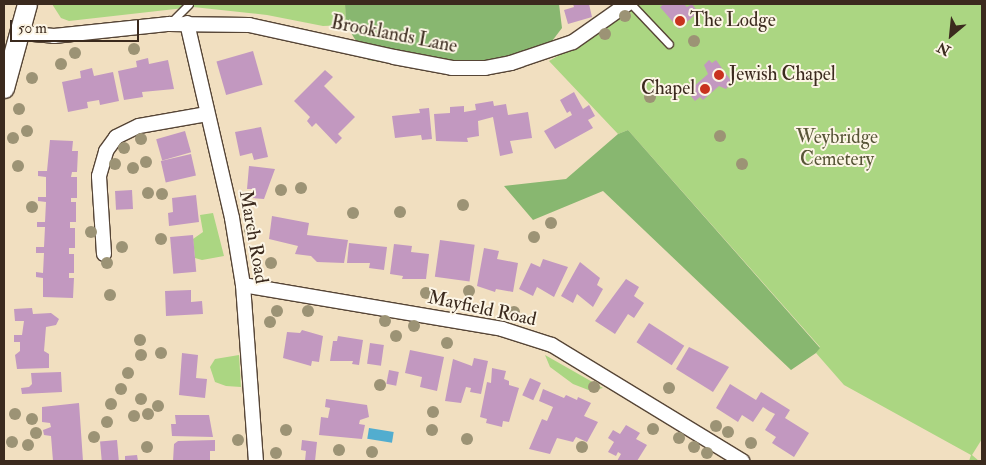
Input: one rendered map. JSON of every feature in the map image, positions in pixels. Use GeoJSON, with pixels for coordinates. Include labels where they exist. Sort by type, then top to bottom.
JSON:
{"type":"FeatureCollection","features":[{"type":"Feature","properties":{"kind":"main road"},"geometry":{"type":"LineString","coordinates":[[4,88],[21,33],[27,4]]}},
{"type":"Feature","properties":{"kind":"street","name":"Brooklands Lane"},"geometry":{"type":"LineString","coordinates":[[21,33],[82,35],[169,24],[249,24],[394,57],[452,68],[485,68],[511,63],[573,42],[626,4]]}},
{"type":"Feature","properties":{"kind":"street","name":"March Road"},"geometry":{"type":"LineString","coordinates":[[187,23],[232,218],[243,285],[256,461]]}},
{"type":"Feature","properties":{"kind":"street"},"geometry":{"type":"LineString","coordinates":[[104,254],[99,176],[106,151],[116,138],[139,126],[207,114]]}},
{"type":"Feature","properties":{"kind":"street","name":"Mayfield Road"},"geometry":{"type":"LineString","coordinates":[[243,285],[502,329],[552,345],[742,461]]}},
{"type":"Feature","properties":{"kind":"lane"},"geometry":{"type":"LineString","coordinates":[[169,24],[189,4]]}},
{"type":"Feature","properties":{"kind":"lane"},"geometry":{"type":"LineString","coordinates":[[631,4],[669,44]]}},
{"type":"Feature","properties":{"kind":"green space"},"geometry":{"type":"Polygon","coordinates":[[[52,4],[345,4],[346,25],[323,26],[267,15],[193,7],[69,21],[61,18],[52,4]]]}},
{"type":"Feature","properties":{"kind":"green space"},"geometry":{"type":"Polygon","coordinates":[[[345,4],[559,4],[562,28],[536,62],[453,74],[368,60],[346,25],[345,4]]]}},
{"type":"Feature","properties":{"kind":"green space","name":"Weybridge Cemetery"},"geometry":{"type":"Polygon","coordinates":[[[634,4],[982,4],[982,439],[972,455],[979,461],[969,461],[971,455],[844,385],[816,353],[820,347],[628,130],[618,134],[549,61],[588,39],[634,4]]]}},
{"type":"Feature","properties":{"kind":"green space"},"geometry":{"type":"Polygon","coordinates":[[[628,130],[820,348],[816,353],[791,370],[603,191],[533,220],[504,186],[566,179],[618,134],[628,130]]]}},
{"type":"Feature","properties":{"kind":"green space"},"geometry":{"type":"Polygon","coordinates":[[[213,213],[224,256],[202,260],[195,258],[193,239],[203,232],[200,215],[213,213]]]}},
{"type":"Feature","properties":{"kind":"green space"},"geometry":{"type":"Polygon","coordinates":[[[239,355],[241,387],[226,386],[215,382],[210,367],[215,359],[239,355]]]}},
{"type":"Feature","properties":{"kind":"green space"},"geometry":{"type":"Polygon","coordinates":[[[545,355],[603,388],[591,391],[573,384],[550,367],[545,355]]]}},
{"type":"Feature","properties":{"kind":"water"},"geometry":{"type":"Polygon","coordinates":[[[369,428],[394,432],[392,443],[367,439],[369,428]]]}},
{"type":"Feature","properties":{"kind":"building"},"geometry":{"type":"Polygon","coordinates":[[[573,4],[589,4],[592,17],[568,24],[564,10],[574,7],[573,4]]]}},
{"type":"Feature","properties":{"kind":"building","name":"The Lodge"},"geometry":{"type":"Polygon","coordinates":[[[664,4],[684,4],[687,7],[692,4],[698,12],[679,29],[660,7],[664,4]]]}},
{"type":"Feature","properties":{"kind":"building"},"geometry":{"type":"Polygon","coordinates":[[[253,51],[263,85],[226,95],[216,61],[253,51]]]}},
{"type":"Feature","properties":{"kind":"building"},"geometry":{"type":"Polygon","coordinates":[[[148,58],[149,64],[168,60],[174,89],[142,92],[143,97],[124,100],[118,71],[137,67],[136,61],[148,58]]]}},
{"type":"Feature","properties":{"kind":"building"},"geometry":{"type":"Polygon","coordinates":[[[709,60],[712,63],[716,60],[732,82],[726,89],[719,86],[703,100],[700,97],[695,101],[690,95],[695,91],[692,88],[708,74],[704,65],[709,60]]]}},
{"type":"Feature","properties":{"kind":"building"},"geometry":{"type":"Polygon","coordinates":[[[92,68],[94,76],[113,72],[119,101],[100,105],[99,100],[87,102],[88,108],[68,112],[62,82],[81,78],[80,71],[92,68]]]}},
{"type":"Feature","properties":{"kind":"building"},"geometry":{"type":"Polygon","coordinates":[[[325,70],[333,77],[324,86],[355,117],[338,134],[342,138],[336,144],[316,123],[312,127],[307,121],[310,117],[294,101],[325,70]]]}},
{"type":"Feature","properties":{"kind":"building"},"geometry":{"type":"Polygon","coordinates":[[[574,92],[583,109],[589,105],[595,116],[588,120],[593,128],[555,149],[544,131],[572,115],[570,111],[567,113],[560,100],[574,92]]]}},
{"type":"Feature","properties":{"kind":"building"},"geometry":{"type":"Polygon","coordinates":[[[493,101],[494,106],[506,104],[508,115],[528,112],[532,138],[510,141],[513,153],[500,156],[493,117],[478,121],[479,136],[467,138],[468,142],[436,141],[434,114],[450,113],[450,107],[464,106],[464,112],[476,110],[475,104],[493,101]]]}},
{"type":"Feature","properties":{"kind":"building"},"geometry":{"type":"Polygon","coordinates":[[[429,108],[432,139],[422,140],[421,135],[395,138],[392,116],[420,113],[419,109],[429,108]]]}},
{"type":"Feature","properties":{"kind":"building"},"geometry":{"type":"Polygon","coordinates":[[[261,127],[268,157],[254,160],[252,153],[240,156],[235,132],[261,127]]]}},
{"type":"Feature","properties":{"kind":"building"},"geometry":{"type":"Polygon","coordinates":[[[185,131],[191,152],[162,160],[156,139],[185,131]]]}},
{"type":"Feature","properties":{"kind":"building"},"geometry":{"type":"Polygon","coordinates":[[[50,140],[73,141],[72,151],[78,151],[77,172],[72,172],[71,177],[77,177],[77,198],[71,198],[71,202],[76,202],[76,222],[70,222],[70,228],[75,228],[75,248],[69,248],[69,254],[74,254],[74,273],[69,273],[69,278],[74,278],[73,298],[43,297],[43,278],[36,277],[36,272],[43,273],[44,253],[36,253],[36,247],[44,247],[45,227],[37,227],[37,222],[45,222],[46,202],[38,201],[38,197],[46,197],[46,177],[38,176],[38,171],[47,171],[50,140]]]}},
{"type":"Feature","properties":{"kind":"building"},"geometry":{"type":"Polygon","coordinates":[[[191,154],[196,175],[166,182],[161,161],[191,154]]]}},
{"type":"Feature","properties":{"kind":"building"},"geometry":{"type":"Polygon","coordinates":[[[249,166],[275,169],[264,199],[252,198],[253,189],[247,189],[249,166]]]}},
{"type":"Feature","properties":{"kind":"building"},"geometry":{"type":"Polygon","coordinates":[[[132,190],[133,209],[116,210],[115,191],[132,190]]]}},
{"type":"Feature","properties":{"kind":"building"},"geometry":{"type":"Polygon","coordinates":[[[196,195],[199,222],[169,226],[168,213],[173,212],[172,198],[196,195]]]}},
{"type":"Feature","properties":{"kind":"building"},"geometry":{"type":"Polygon","coordinates":[[[272,216],[309,223],[307,235],[348,240],[344,263],[317,262],[311,256],[295,254],[298,246],[269,239],[272,216]]]}},
{"type":"Feature","properties":{"kind":"building"},"geometry":{"type":"Polygon","coordinates":[[[193,235],[196,272],[173,274],[170,237],[193,235]]]}},
{"type":"Feature","properties":{"kind":"building"},"geometry":{"type":"Polygon","coordinates":[[[440,240],[475,245],[470,282],[435,277],[440,240]]]}},
{"type":"Feature","properties":{"kind":"building"},"geometry":{"type":"Polygon","coordinates":[[[349,243],[387,247],[384,270],[369,268],[370,263],[347,263],[349,243]]]}},
{"type":"Feature","properties":{"kind":"building"},"geometry":{"type":"Polygon","coordinates":[[[394,244],[412,246],[411,252],[429,254],[426,279],[402,279],[403,276],[390,274],[394,244]]]}},
{"type":"Feature","properties":{"kind":"building"},"geometry":{"type":"Polygon","coordinates":[[[484,248],[499,251],[497,259],[518,263],[513,292],[496,289],[495,292],[477,286],[484,248]]]}},
{"type":"Feature","properties":{"kind":"building"},"geometry":{"type":"Polygon","coordinates":[[[543,259],[568,267],[554,297],[537,287],[533,296],[519,289],[531,263],[540,267],[543,259]]]}},
{"type":"Feature","properties":{"kind":"building"},"geometry":{"type":"Polygon","coordinates":[[[580,262],[600,278],[597,285],[603,289],[593,307],[577,294],[573,303],[561,296],[580,262]]]}},
{"type":"Feature","properties":{"kind":"building"},"geometry":{"type":"Polygon","coordinates":[[[626,279],[639,287],[634,296],[644,303],[634,318],[628,314],[615,334],[595,321],[626,279]]]}},
{"type":"Feature","properties":{"kind":"building"},"geometry":{"type":"Polygon","coordinates":[[[191,290],[191,302],[202,301],[203,314],[166,316],[165,291],[191,290]]]}},
{"type":"Feature","properties":{"kind":"building"},"geometry":{"type":"Polygon","coordinates":[[[32,308],[33,314],[51,313],[59,319],[56,325],[46,327],[44,351],[49,354],[49,368],[17,369],[15,355],[20,351],[20,342],[14,342],[14,335],[22,335],[24,321],[15,321],[14,309],[32,308]]]}},
{"type":"Feature","properties":{"kind":"building"},"geometry":{"type":"Polygon","coordinates":[[[649,323],[684,346],[672,365],[636,342],[649,323]]]}},
{"type":"Feature","properties":{"kind":"building"},"geometry":{"type":"Polygon","coordinates":[[[302,330],[323,336],[319,362],[312,361],[311,366],[283,358],[287,332],[300,333],[302,330]]]}},
{"type":"Feature","properties":{"kind":"building"},"geometry":{"type":"Polygon","coordinates":[[[338,336],[363,340],[359,365],[352,364],[353,361],[330,361],[333,341],[337,341],[338,336]]]}},
{"type":"Feature","properties":{"kind":"building"},"geometry":{"type":"Polygon","coordinates":[[[370,343],[384,345],[381,366],[367,364],[370,343]]]}},
{"type":"Feature","properties":{"kind":"building"},"geometry":{"type":"Polygon","coordinates":[[[689,347],[729,367],[713,392],[676,369],[689,347]]]}},
{"type":"Feature","properties":{"kind":"building"},"geometry":{"type":"Polygon","coordinates":[[[410,350],[444,357],[437,391],[420,387],[422,377],[405,373],[410,350]]]}},
{"type":"Feature","properties":{"kind":"building"},"geometry":{"type":"Polygon","coordinates":[[[182,353],[198,355],[196,378],[207,379],[205,398],[179,395],[182,353]]]}},
{"type":"Feature","properties":{"kind":"building"},"geometry":{"type":"Polygon","coordinates":[[[474,358],[488,361],[481,394],[470,392],[471,388],[466,387],[461,403],[445,401],[453,359],[472,366],[474,358]]]}},
{"type":"Feature","properties":{"kind":"building"},"geometry":{"type":"Polygon","coordinates":[[[492,368],[506,371],[504,379],[509,381],[509,385],[519,388],[509,422],[503,421],[502,427],[486,423],[487,419],[480,417],[487,382],[491,383],[492,368]]]}},
{"type":"Feature","properties":{"kind":"building"},"geometry":{"type":"Polygon","coordinates":[[[389,370],[399,372],[396,386],[386,384],[389,370]]]}},
{"type":"Feature","properties":{"kind":"building"},"geometry":{"type":"Polygon","coordinates":[[[61,372],[62,392],[22,394],[21,388],[29,387],[32,384],[31,373],[61,372]]]}},
{"type":"Feature","properties":{"kind":"building"},"geometry":{"type":"Polygon","coordinates":[[[530,378],[541,383],[533,400],[522,395],[530,378]]]}},
{"type":"Feature","properties":{"kind":"building"},"geometry":{"type":"Polygon","coordinates":[[[730,384],[756,400],[761,392],[790,410],[785,418],[809,433],[794,457],[772,443],[776,437],[765,430],[775,414],[763,407],[753,422],[742,415],[738,422],[716,408],[730,384]]]}},
{"type":"Feature","properties":{"kind":"building"},"geometry":{"type":"Polygon","coordinates":[[[543,389],[564,398],[566,395],[577,400],[578,397],[591,403],[584,416],[598,422],[587,442],[576,437],[573,442],[557,438],[550,454],[529,449],[542,419],[547,421],[553,407],[539,401],[543,389]]]}},
{"type":"Feature","properties":{"kind":"building"},"geometry":{"type":"Polygon","coordinates":[[[326,399],[367,405],[369,417],[360,420],[359,424],[365,425],[362,439],[319,435],[321,417],[328,418],[330,408],[325,407],[326,399]]]}},
{"type":"Feature","properties":{"kind":"building"},"geometry":{"type":"Polygon","coordinates":[[[79,403],[83,461],[53,461],[51,436],[44,435],[43,430],[51,427],[50,423],[42,422],[42,407],[79,403]]]}},
{"type":"Feature","properties":{"kind":"building"},"geometry":{"type":"Polygon","coordinates":[[[175,415],[209,415],[213,437],[172,436],[171,424],[176,424],[175,415]]]}},
{"type":"Feature","properties":{"kind":"building"},"geometry":{"type":"Polygon","coordinates":[[[626,425],[640,433],[636,439],[647,445],[637,461],[617,461],[621,454],[618,452],[616,456],[608,452],[614,442],[608,438],[613,430],[620,434],[626,425]]]}},
{"type":"Feature","properties":{"kind":"building"},"geometry":{"type":"Polygon","coordinates":[[[117,440],[119,461],[102,461],[100,441],[117,440]]]}},
{"type":"Feature","properties":{"kind":"building"},"geometry":{"type":"Polygon","coordinates":[[[215,440],[215,451],[210,451],[210,460],[173,461],[174,444],[178,441],[215,440]]]}},
{"type":"Feature","properties":{"kind":"building"},"geometry":{"type":"Polygon","coordinates":[[[302,440],[317,442],[315,461],[305,461],[306,451],[301,450],[302,440]]]}},
{"type":"Feature","properties":{"kind":"building"},"geometry":{"type":"Polygon","coordinates":[[[137,455],[138,461],[125,461],[125,456],[137,455]]]}},
{"type":"Feature","properties":{"kind":"place","name":"The Lodge"},"geometry":{"type":"Point","coordinates":[680,21]}},
{"type":"Feature","properties":{"kind":"place","name":"Jewish Chapel"},"geometry":{"type":"Point","coordinates":[719,75]}},
{"type":"Feature","properties":{"kind":"place","name":"Chapel"},"geometry":{"type":"Point","coordinates":[705,89]}}]}
